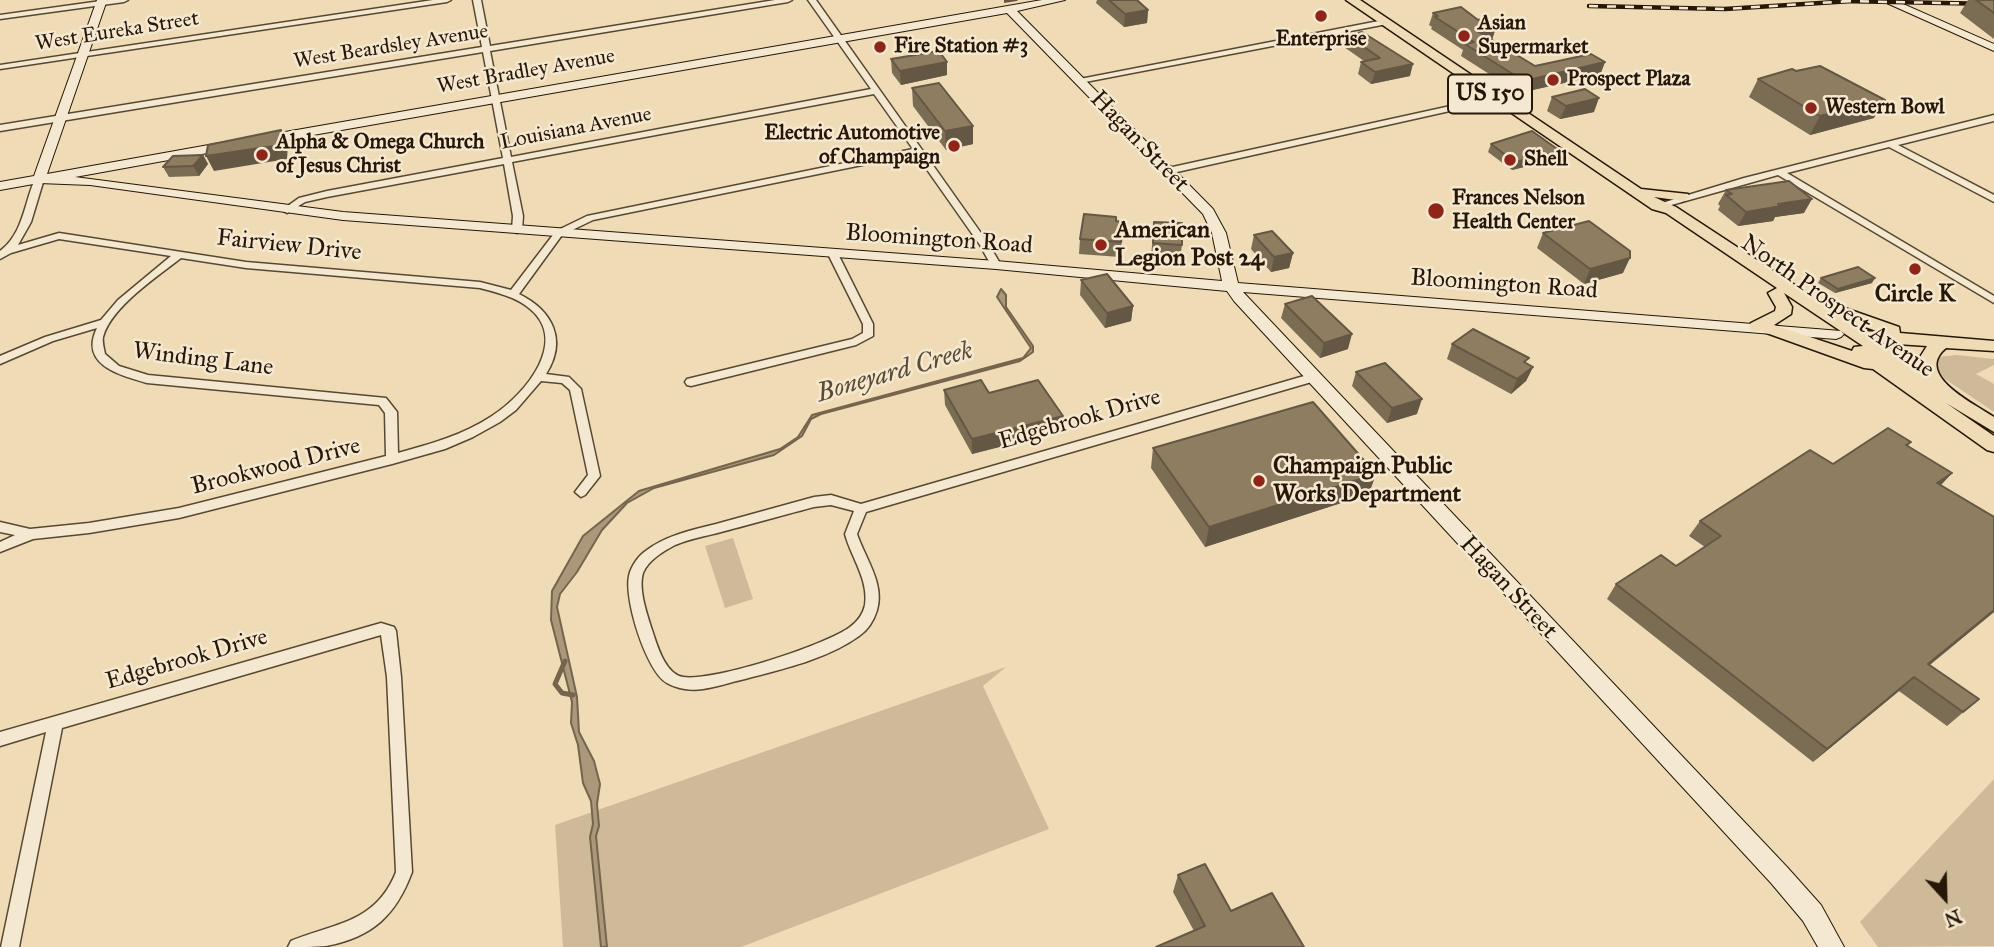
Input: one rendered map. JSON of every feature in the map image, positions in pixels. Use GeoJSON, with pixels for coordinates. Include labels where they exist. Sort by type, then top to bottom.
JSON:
{"type":"FeatureCollection","features":[{"type":"Feature","properties":{"kind":"main road","name":"West Bradley Avenue"},"geometry":{"type":"LineString","coordinates":[[254,141],[1060,0]]}},
{"type":"Feature","properties":{"kind":"main road","name":"North Prospect Avenue"},"geometry":{"type":"LineString","coordinates":[[1352,0],[1628,187],[1657,206],[1671,210],[1994,426]]}},
{"type":"Feature","properties":{"kind":"main road"},"geometry":{"type":"LineString","coordinates":[[1885,0],[1994,48]]}},
{"type":"Feature","properties":{"kind":"main road"},"geometry":{"type":"LineString","coordinates":[[39,179],[102,1]]}},
{"type":"Feature","properties":{"kind":"main road","name":"Hagan Street"},"geometry":{"type":"LineString","coordinates":[[1009,9],[1218,225],[1225,275],[1230,286],[1311,378],[1779,875],[1812,913],[1831,945]]}},
{"type":"Feature","properties":{"kind":"main road"},"geometry":{"type":"LineString","coordinates":[[0,186],[240,144]]}},
{"type":"Feature","properties":{"kind":"main road","name":"Bloomington Road"},"geometry":{"type":"LineString","coordinates":[[39,179],[90,181],[287,210],[517,230],[996,265],[1836,334]]}},
{"type":"Feature","properties":{"kind":"main road"},"geometry":{"type":"LineString","coordinates":[[1628,187],[1664,196],[1682,197]]}},
{"type":"Feature","properties":{"kind":"main road","name":"North Prospect Avenue"},"geometry":{"type":"LineString","coordinates":[[1657,206],[1658,214],[1994,445]]}},
{"type":"Feature","properties":{"kind":"main road"},"geometry":{"type":"LineString","coordinates":[[1763,328],[1783,314],[1784,307],[1776,293]]}},
{"type":"Feature","properties":{"kind":"main road"},"geometry":{"type":"LineString","coordinates":[[1806,299],[1922,340]]}},
{"type":"Feature","properties":{"kind":"main road"},"geometry":{"type":"LineString","coordinates":[[1763,328],[1816,343],[1886,371]]}},
{"type":"Feature","properties":{"kind":"main road"},"geometry":{"type":"LineString","coordinates":[[1836,334],[1994,346]]}},
{"type":"Feature","properties":{"kind":"main road"},"geometry":{"type":"LineString","coordinates":[[1943,342],[1930,352],[1926,362],[1929,373],[1944,393]]}},
{"type":"Feature","properties":{"kind":"street"},"geometry":{"type":"LineString","coordinates":[[0,17],[124,0]]}},
{"type":"Feature","properties":{"kind":"street","name":"West Eureka Street"},"geometry":{"type":"LineString","coordinates":[[0,67],[447,0]]}},
{"type":"Feature","properties":{"kind":"street"},"geometry":{"type":"LineString","coordinates":[[477,0],[518,216],[517,230]]}},
{"type":"Feature","properties":{"kind":"street","name":"West Beardsley Avenue"},"geometry":{"type":"LineString","coordinates":[[0,128],[788,0]]}},
{"type":"Feature","properties":{"kind":"street"},"geometry":{"type":"LineString","coordinates":[[812,0],[985,244],[996,265]]}},
{"type":"Feature","properties":{"kind":"street"},"geometry":{"type":"LineString","coordinates":[[1080,82],[1384,22]]}},
{"type":"Feature","properties":{"kind":"street","name":"Louisiana Avenue"},"geometry":{"type":"LineString","coordinates":[[287,210],[312,197],[876,91]]}},
{"type":"Feature","properties":{"kind":"street"},"geometry":{"type":"LineString","coordinates":[[1168,171],[1496,98]]}},
{"type":"Feature","properties":{"kind":"street"},"geometry":{"type":"LineString","coordinates":[[1657,206],[1682,197],[1994,118]]}},
{"type":"Feature","properties":{"kind":"street"},"geometry":{"type":"LineString","coordinates":[[1892,145],[1994,199]]}},
{"type":"Feature","properties":{"kind":"street"},"geometry":{"type":"LineString","coordinates":[[581,492],[594,476],[575,389],[565,380],[540,377],[552,350],[550,326],[537,308],[514,293],[559,233],[578,223],[607,214],[918,151]]}},
{"type":"Feature","properties":{"kind":"street"},"geometry":{"type":"LineString","coordinates":[[1779,172],[1994,300]]}},
{"type":"Feature","properties":{"kind":"street"},"geometry":{"type":"LineString","coordinates":[[5,253],[25,223],[39,179]]}},
{"type":"Feature","properties":{"kind":"street","name":"Fairview Drive"},"geometry":{"type":"LineString","coordinates":[[25,223],[37,230],[59,236],[256,266],[480,285],[514,293]]}},
{"type":"Feature","properties":{"kind":"street","name":"Fairview Drive"},"geometry":{"type":"LineString","coordinates":[[5,253],[59,236]]}},
{"type":"Feature","properties":{"kind":"street","name":"Winding Lane"},"geometry":{"type":"LineString","coordinates":[[180,254],[119,302],[102,323],[97,342],[99,354],[115,370],[128,375],[382,401],[391,412],[392,460]]}},
{"type":"Feature","properties":{"kind":"street"},"geometry":{"type":"LineString","coordinates":[[691,382],[856,341],[869,334],[868,324],[833,254]]}},
{"type":"Feature","properties":{"kind":"street"},"geometry":{"type":"LineString","coordinates":[[0,360],[49,339],[102,323]]}},
{"type":"Feature","properties":{"kind":"street","name":"Brookwood Drive"},"geometry":{"type":"LineString","coordinates":[[0,547],[31,534],[89,528],[179,513],[441,446],[478,430],[512,408],[540,377]]}},
{"type":"Feature","properties":{"kind":"street","name":"Edgebrook Drive"},"geometry":{"type":"LineString","coordinates":[[861,509],[1311,378]]}},
{"type":"Feature","properties":{"kind":"street"},"geometry":{"type":"LineString","coordinates":[[831,500],[861,509],[851,534],[872,592],[872,602],[869,613],[855,631],[828,645],[745,673],[703,683],[683,683],[663,671],[645,630],[635,589],[636,573],[650,554],[672,541],[814,502],[831,500]]}},
{"type":"Feature","properties":{"kind":"street"},"geometry":{"type":"LineString","coordinates":[[0,527],[31,534]]}},
{"type":"Feature","properties":{"kind":"street","name":"Edgebrook Drive"},"geometry":{"type":"LineString","coordinates":[[0,739],[387,629],[391,639],[394,677],[404,872],[393,901],[370,920],[298,947]]}},
{"type":"Feature","properties":{"kind":"street"},"geometry":{"type":"LineString","coordinates":[[10,947],[55,723]]}},
{"type":"Feature","properties":{"kind":"shaded area"},"geometry":{"type":"Polygon","coordinates":[[[1001,289],[1006,295],[1006,307],[1033,346],[1033,352],[1020,361],[821,414],[811,419],[802,436],[774,455],[654,488],[627,503],[602,530],[577,572],[560,594],[557,607],[577,697],[579,732],[594,761],[600,784],[597,804],[599,826],[596,836],[607,947],[601,947],[590,837],[593,824],[591,801],[583,783],[578,745],[571,723],[572,702],[551,620],[552,591],[583,536],[639,491],[780,449],[798,437],[812,415],[1023,358],[1031,348],[997,297],[1001,289]]]}},
{"type":"Feature","properties":{"kind":"shaded area"},"geometry":{"type":"Polygon","coordinates":[[[1957,355],[1994,359],[1994,365],[1976,374],[1994,384],[1994,412],[1945,379],[1934,367],[1937,357],[1957,355]]]}},
{"type":"Feature","properties":{"kind":"shaded area"},"geometry":{"type":"Polygon","coordinates":[[[733,538],[753,599],[725,608],[705,546],[733,538]]]}},
{"type":"Feature","properties":{"kind":"shaded area"},"geometry":{"type":"Polygon","coordinates":[[[1006,667],[983,686],[1049,829],[741,947],[563,947],[555,825],[1006,667]]]}},
{"type":"Feature","properties":{"kind":"shaded area"},"geometry":{"type":"Polygon","coordinates":[[[1994,779],[1994,946],[1878,947],[1860,922],[1994,779]]]}},
{"type":"Feature","properties":{"kind":"building"},"geometry":{"type":"Polygon","coordinates":[[[1109,0],[1137,0],[1148,10],[1125,14],[1109,0]]]}},
{"type":"Feature","properties":{"kind":"building"},"geometry":{"type":"Polygon","coordinates":[[[1976,0],[1994,0],[1994,13],[1976,0]]]}},
{"type":"Feature","properties":{"kind":"building"},"geometry":{"type":"Polygon","coordinates":[[[1461,7],[1478,20],[1482,19],[1496,27],[1477,31],[1535,66],[1591,54],[1605,62],[1524,81],[1465,44],[1474,42],[1435,17],[1438,16],[1433,13],[1461,7]]]}},
{"type":"Feature","properties":{"kind":"building"},"geometry":{"type":"Polygon","coordinates":[[[1362,32],[1413,64],[1375,72],[1361,62],[1380,58],[1347,35],[1362,32]]]}},
{"type":"Feature","properties":{"kind":"building"},"geometry":{"type":"Polygon","coordinates":[[[939,51],[947,62],[900,71],[891,59],[939,51]]]}},
{"type":"Feature","properties":{"kind":"building"},"geometry":{"type":"Polygon","coordinates":[[[1820,66],[1885,100],[1820,116],[1758,79],[1792,69],[1796,71],[1820,66]]]}},
{"type":"Feature","properties":{"kind":"building"},"geometry":{"type":"Polygon","coordinates":[[[939,83],[973,126],[945,131],[912,88],[939,83]]]}},
{"type":"Feature","properties":{"kind":"building"},"geometry":{"type":"Polygon","coordinates":[[[1585,89],[1599,98],[1566,106],[1552,97],[1585,89]]]}},
{"type":"Feature","properties":{"kind":"building"},"geometry":{"type":"Polygon","coordinates":[[[281,130],[280,145],[206,156],[208,145],[281,130]]]}},
{"type":"Feature","properties":{"kind":"building"},"geometry":{"type":"Polygon","coordinates":[[[1532,131],[1560,151],[1515,162],[1491,144],[1532,131]]]}},
{"type":"Feature","properties":{"kind":"building"},"geometry":{"type":"Polygon","coordinates":[[[203,155],[193,166],[163,167],[173,156],[203,155]]]}},
{"type":"Feature","properties":{"kind":"building"},"geometry":{"type":"Polygon","coordinates":[[[1789,181],[1812,199],[1746,212],[1726,195],[1732,194],[1726,190],[1789,181]]]}},
{"type":"Feature","properties":{"kind":"building"},"geometry":{"type":"Polygon","coordinates":[[[1084,214],[1116,217],[1116,221],[1124,222],[1121,242],[1080,239],[1084,214]]]}},
{"type":"Feature","properties":{"kind":"building"},"geometry":{"type":"Polygon","coordinates":[[[1589,221],[1630,251],[1630,258],[1590,269],[1543,233],[1589,221]]]}},
{"type":"Feature","properties":{"kind":"building"},"geometry":{"type":"Polygon","coordinates":[[[1154,222],[1182,223],[1182,245],[1153,243],[1154,222]]]}},
{"type":"Feature","properties":{"kind":"building"},"geometry":{"type":"Polygon","coordinates":[[[1272,231],[1293,253],[1274,257],[1254,235],[1272,231]]]}},
{"type":"Feature","properties":{"kind":"building"},"geometry":{"type":"Polygon","coordinates":[[[1858,267],[1875,278],[1838,289],[1821,278],[1858,267]]]}},
{"type":"Feature","properties":{"kind":"building"},"geometry":{"type":"Polygon","coordinates":[[[1107,274],[1133,306],[1107,313],[1081,280],[1107,274]]]}},
{"type":"Feature","properties":{"kind":"building"},"geometry":{"type":"Polygon","coordinates":[[[1312,296],[1352,334],[1324,343],[1285,304],[1312,296]]]}},
{"type":"Feature","properties":{"kind":"building"},"geometry":{"type":"Polygon","coordinates":[[[1473,329],[1529,358],[1524,362],[1533,367],[1517,379],[1452,344],[1473,329]]]}},
{"type":"Feature","properties":{"kind":"building"},"geometry":{"type":"Polygon","coordinates":[[[1385,363],[1422,399],[1392,408],[1356,372],[1385,363]]]}},
{"type":"Feature","properties":{"kind":"building"},"geometry":{"type":"Polygon","coordinates":[[[981,380],[989,393],[1038,380],[1063,416],[972,439],[944,390],[981,380]]]}},
{"type":"Feature","properties":{"kind":"building","name":"Champaign Public Works Department"},"geometry":{"type":"Polygon","coordinates":[[[1313,402],[1376,474],[1209,527],[1153,448],[1313,402]]]}},
{"type":"Feature","properties":{"kind":"building"},"geometry":{"type":"Polygon","coordinates":[[[1888,428],[1911,442],[1906,445],[1952,473],[1937,483],[1994,517],[1994,610],[1928,664],[1979,699],[1963,712],[1914,677],[1827,749],[1616,584],[1661,555],[1676,566],[1721,536],[1700,521],[1810,450],[1833,464],[1888,428]]]}},
{"type":"Feature","properties":{"kind":"building"},"geometry":{"type":"Polygon","coordinates":[[[1205,864],[1231,911],[1272,893],[1304,947],[1156,947],[1205,926],[1178,875],[1205,864]]]}},
{"type":"Feature","properties":{"kind":"waterway","name":"Boneyard Creek"},"geometry":{"type":"LineString","coordinates":[[565,661],[555,684],[562,693],[573,695]]}},
{"type":"Feature","properties":{"kind":"railway"},"geometry":{"type":"LineString","coordinates":[[1842,1],[1850,1]]}},
{"type":"Feature","properties":{"kind":"railway"},"geometry":{"type":"LineString","coordinates":[[1589,6],[1725,9],[1850,1]]}},
{"type":"Feature","properties":{"kind":"railway"},"geometry":{"type":"LineString","coordinates":[[1850,1],[1994,4]]}},
{"type":"Feature","properties":{"kind":"place","name":"Enterprise"},"geometry":{"type":"Point","coordinates":[1321,16]}},
{"type":"Feature","properties":{"kind":"place","name":"Asian Supermarket"},"geometry":{"type":"Point","coordinates":[1464,36]}},
{"type":"Feature","properties":{"kind":"place","name":"Fire Station #3"},"geometry":{"type":"Point","coordinates":[880,47]}},
{"type":"Feature","properties":{"kind":"place","name":"Prospect Plaza"},"geometry":{"type":"Point","coordinates":[1553,80]}},
{"type":"Feature","properties":{"kind":"place","name":"Western Bowl"},"geometry":{"type":"Point","coordinates":[1811,108]}},
{"type":"Feature","properties":{"kind":"place","name":"Electric Automotive of Champaign"},"geometry":{"type":"Point","coordinates":[954,146]}},
{"type":"Feature","properties":{"kind":"place","name":"Alpha & Omega Church of Jesus Christ"},"geometry":{"type":"Point","coordinates":[262,155]}},
{"type":"Feature","properties":{"kind":"place","name":"Shell"},"geometry":{"type":"Point","coordinates":[1510,160]}},
{"type":"Feature","properties":{"kind":"place","name":"Frances Nelson Health Center"},"geometry":{"type":"Point","coordinates":[1436,211]}},
{"type":"Feature","properties":{"kind":"place","name":"American Legion Post 24"},"geometry":{"type":"Point","coordinates":[1101,245]}},
{"type":"Feature","properties":{"kind":"place","name":"Circle K"},"geometry":{"type":"Point","coordinates":[1915,269]}},
{"type":"Feature","properties":{"kind":"place","name":"Champaign Public Works Department"},"geometry":{"type":"Point","coordinates":[1259,481]}}]}
